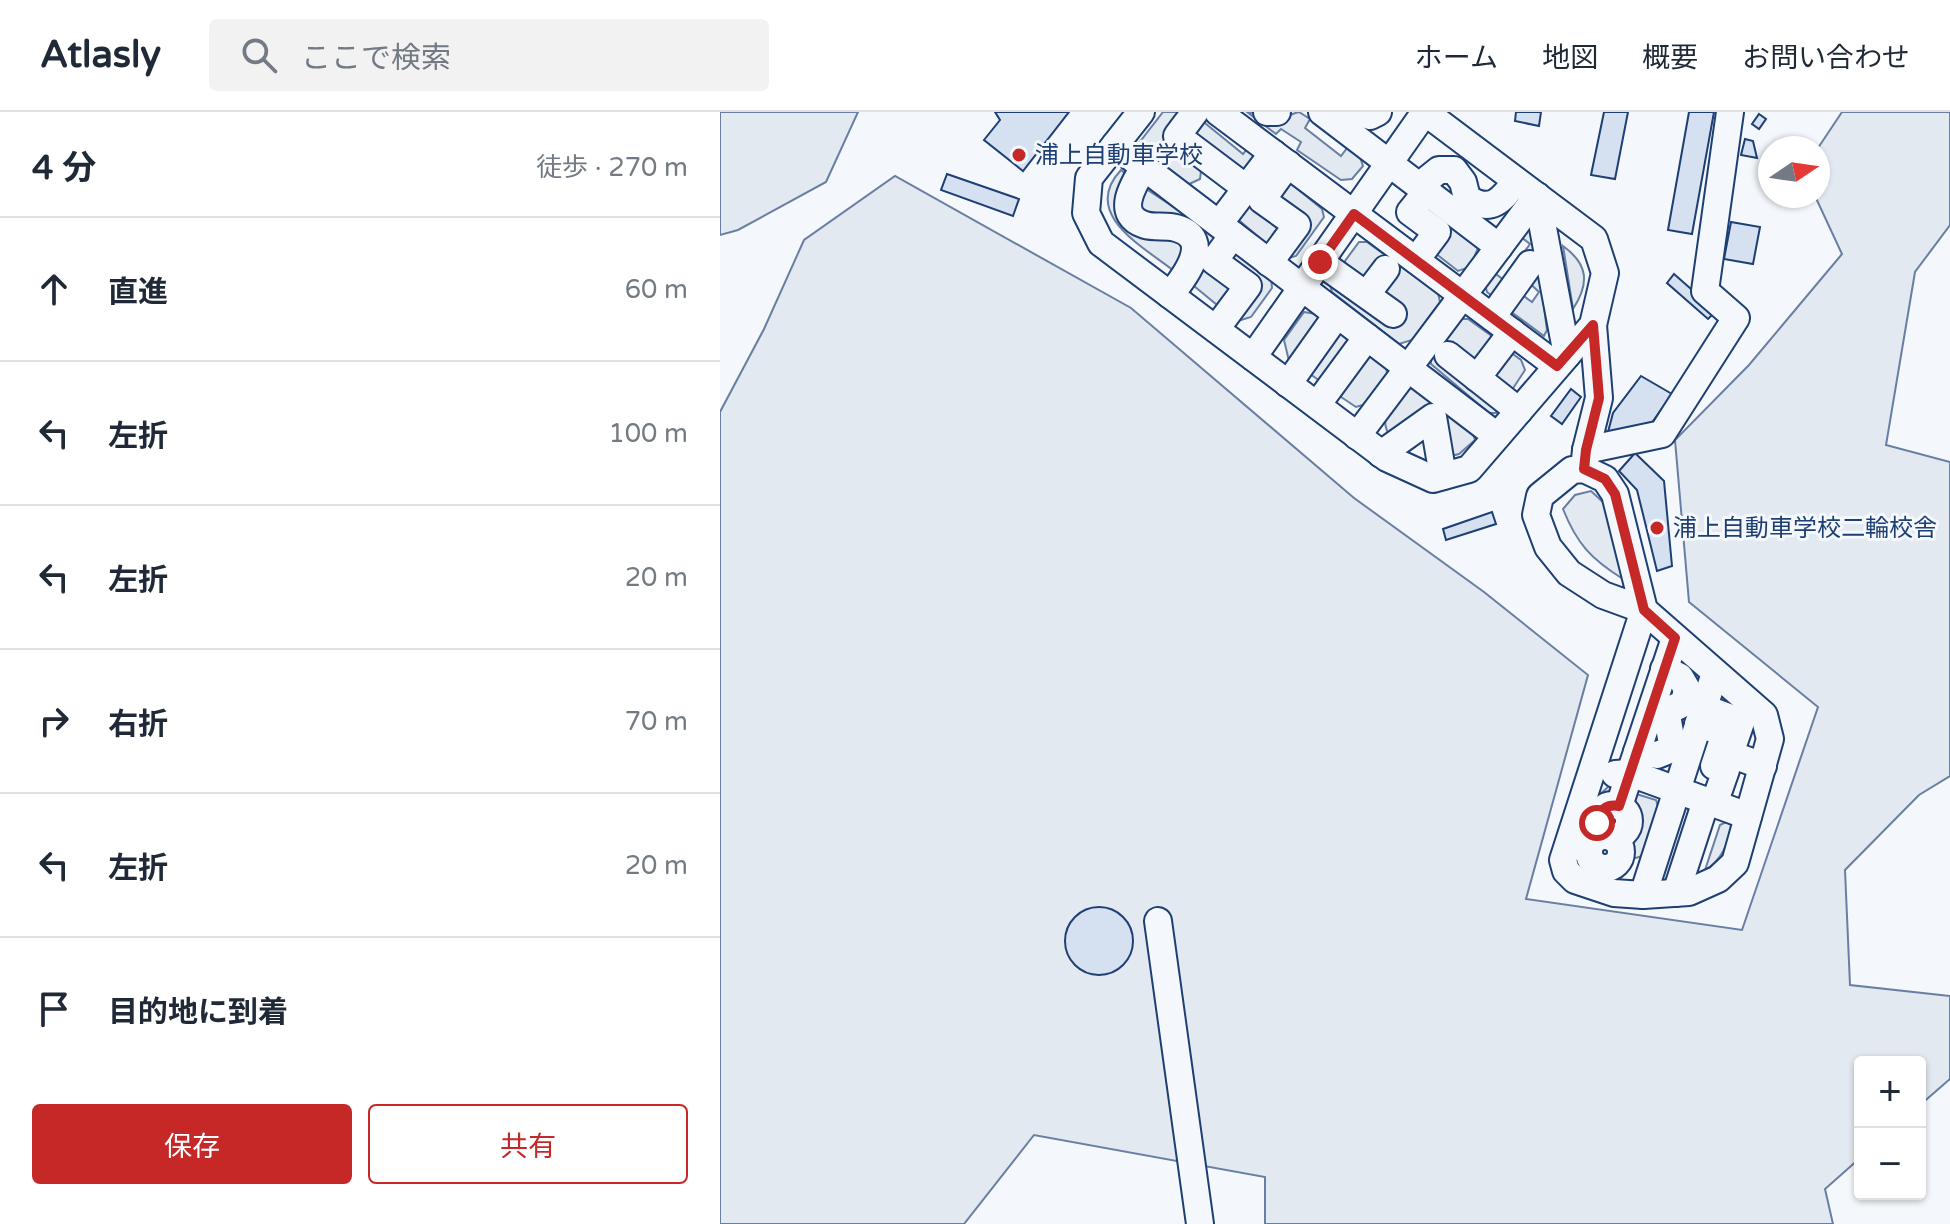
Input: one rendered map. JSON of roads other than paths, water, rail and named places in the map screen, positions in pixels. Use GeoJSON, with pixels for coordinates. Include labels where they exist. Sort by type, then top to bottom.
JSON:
{"type":"FeatureCollection","features":[{"type":"Feature","properties":{"kind":"street"},"geometry":{"type":"LineString","coordinates":[[1141,112],[1089,178],[1086,213],[1101,243],[1381,454],[1433,479],[1469,469],[1593,325]]}},
{"type":"Feature","properties":{"kind":"street"},"geometry":{"type":"LineString","coordinates":[[1195,112],[1177,136],[1246,188]]}},
{"type":"Feature","properties":{"kind":"street"},"geometry":{"type":"LineString","coordinates":[[1218,112],[1502,324],[1562,360]]}},
{"type":"Feature","properties":{"kind":"street"},"geometry":{"type":"LineString","coordinates":[[1267,112],[1277,112]]}},
{"type":"Feature","properties":{"kind":"street"},"geometry":{"type":"LineString","coordinates":[[1322,112],[1499,247]]}},
{"type":"Feature","properties":{"kind":"street"},"geometry":{"type":"LineString","coordinates":[[1356,112],[1370,116],[1378,112]]}},
{"type":"Feature","properties":{"kind":"street"},"geometry":{"type":"LineString","coordinates":[[1253,357],[1425,112],[1594,239],[1605,273],[1593,325],[1599,398],[1585,459]]}},
{"type":"Feature","properties":{"kind":"street"},"geometry":{"type":"LineString","coordinates":[[1675,638],[1619,806],[1608,806],[1598,817],[1604,862],[1614,893],[1643,895],[1685,891],[1718,879],[1735,863],[1770,739],[1764,715],[1644,610],[1603,595],[1569,573],[1548,547],[1536,515],[1540,496],[1585,459],[1662,434],[1736,318],[1705,291],[1730,112]]}},
{"type":"Feature","properties":{"kind":"street"},"geometry":{"type":"LineString","coordinates":[[1115,145],[1497,436]]}},
{"type":"Feature","properties":{"kind":"street"},"geometry":{"type":"LineString","coordinates":[[1216,329],[1248,286],[1214,261],[1246,188],[1280,158]]}},
{"type":"Feature","properties":{"kind":"street"},"geometry":{"type":"LineString","coordinates":[[1269,263],[1297,225],[1262,200],[1280,158]]}},
{"type":"Feature","properties":{"kind":"street"},"geometry":{"type":"LineString","coordinates":[[1144,167],[1128,191],[1128,207],[1133,219],[1146,226],[1179,229],[1192,239],[1196,255],[1189,272],[1170,295]]}},
{"type":"Feature","properties":{"kind":"street"},"geometry":{"type":"LineString","coordinates":[[1191,203],[1218,167]]}},
{"type":"Feature","properties":{"kind":"street"},"geometry":{"type":"LineString","coordinates":[[1416,260],[1437,232],[1410,212],[1422,189],[1439,170],[1454,170],[1463,182],[1467,198],[1478,206],[1488,206],[1527,188]]}},
{"type":"Feature","properties":{"kind":"street"},"geometry":{"type":"LineString","coordinates":[[1357,436],[1499,247],[1527,188]]}},
{"type":"Feature","properties":{"kind":"street"},"geometry":{"type":"LineString","coordinates":[[1527,188],[1562,360]]}},
{"type":"Feature","properties":{"kind":"street"},"geometry":{"type":"LineString","coordinates":[[1320,262],[1393,314]]}},
{"type":"Feature","properties":{"kind":"street"},"geometry":{"type":"LineString","coordinates":[[1367,294],[1386,269]]}},
{"type":"Feature","properties":{"kind":"street"},"geometry":{"type":"LineString","coordinates":[[1477,378],[1502,324],[1527,281]]}},
{"type":"Feature","properties":{"kind":"street"},"geometry":{"type":"LineString","coordinates":[[1288,384],[1337,315]]}},
{"type":"Feature","properties":{"kind":"street"},"geometry":{"type":"LineString","coordinates":[[1317,405],[1367,337]]}},
{"type":"Feature","properties":{"kind":"street"},"geometry":{"type":"LineString","coordinates":[[1448,355],[1519,411]]}},
{"type":"Feature","properties":{"kind":"street"},"geometry":{"type":"LineString","coordinates":[[1381,454],[1433,417],[1443,476]]}},
{"type":"Feature","properties":{"kind":"street"},"geometry":{"type":"LineString","coordinates":[[1585,459],[1615,494],[1644,610],[1563,860],[1566,871],[1575,880],[1604,862],[1651,869]]}},
{"type":"Feature","properties":{"kind":"street"},"geometry":{"type":"LineString","coordinates":[[1664,669],[1680,677],[1697,712],[1725,733],[1714,766],[1761,773]]}},
{"type":"Feature","properties":{"kind":"street"},"geometry":{"type":"LineString","coordinates":[[1643,895],[1677,791],[1697,712],[1715,673]]}},
{"type":"Feature","properties":{"kind":"street"},"geometry":{"type":"LineString","coordinates":[[1591,774],[1667,751],[1672,744],[1667,715],[1672,709],[1741,722],[1730,754],[1761,773]]}},
{"type":"Feature","properties":{"kind":"street"},"geometry":{"type":"LineString","coordinates":[[1634,763],[1677,791],[1748,816]]}},
{"type":"Feature","properties":{"kind":"street"},"geometry":{"type":"LineString","coordinates":[[1685,891],[1726,770]]}},
{"type":"Feature","properties":{"kind":"street"},"geometry":{"type":"LineString","coordinates":[[1158,921],[1200,1224]]}},
{"type":"Feature","properties":{"kind":"place","name":"浦上自動車学校"},"geometry":{"type":"Point","coordinates":[1019,155]}},
{"type":"Feature","properties":{"kind":"place","name":"浦上自動車学校二輪校舎"},"geometry":{"type":"Point","coordinates":[1657,528]}}]}
